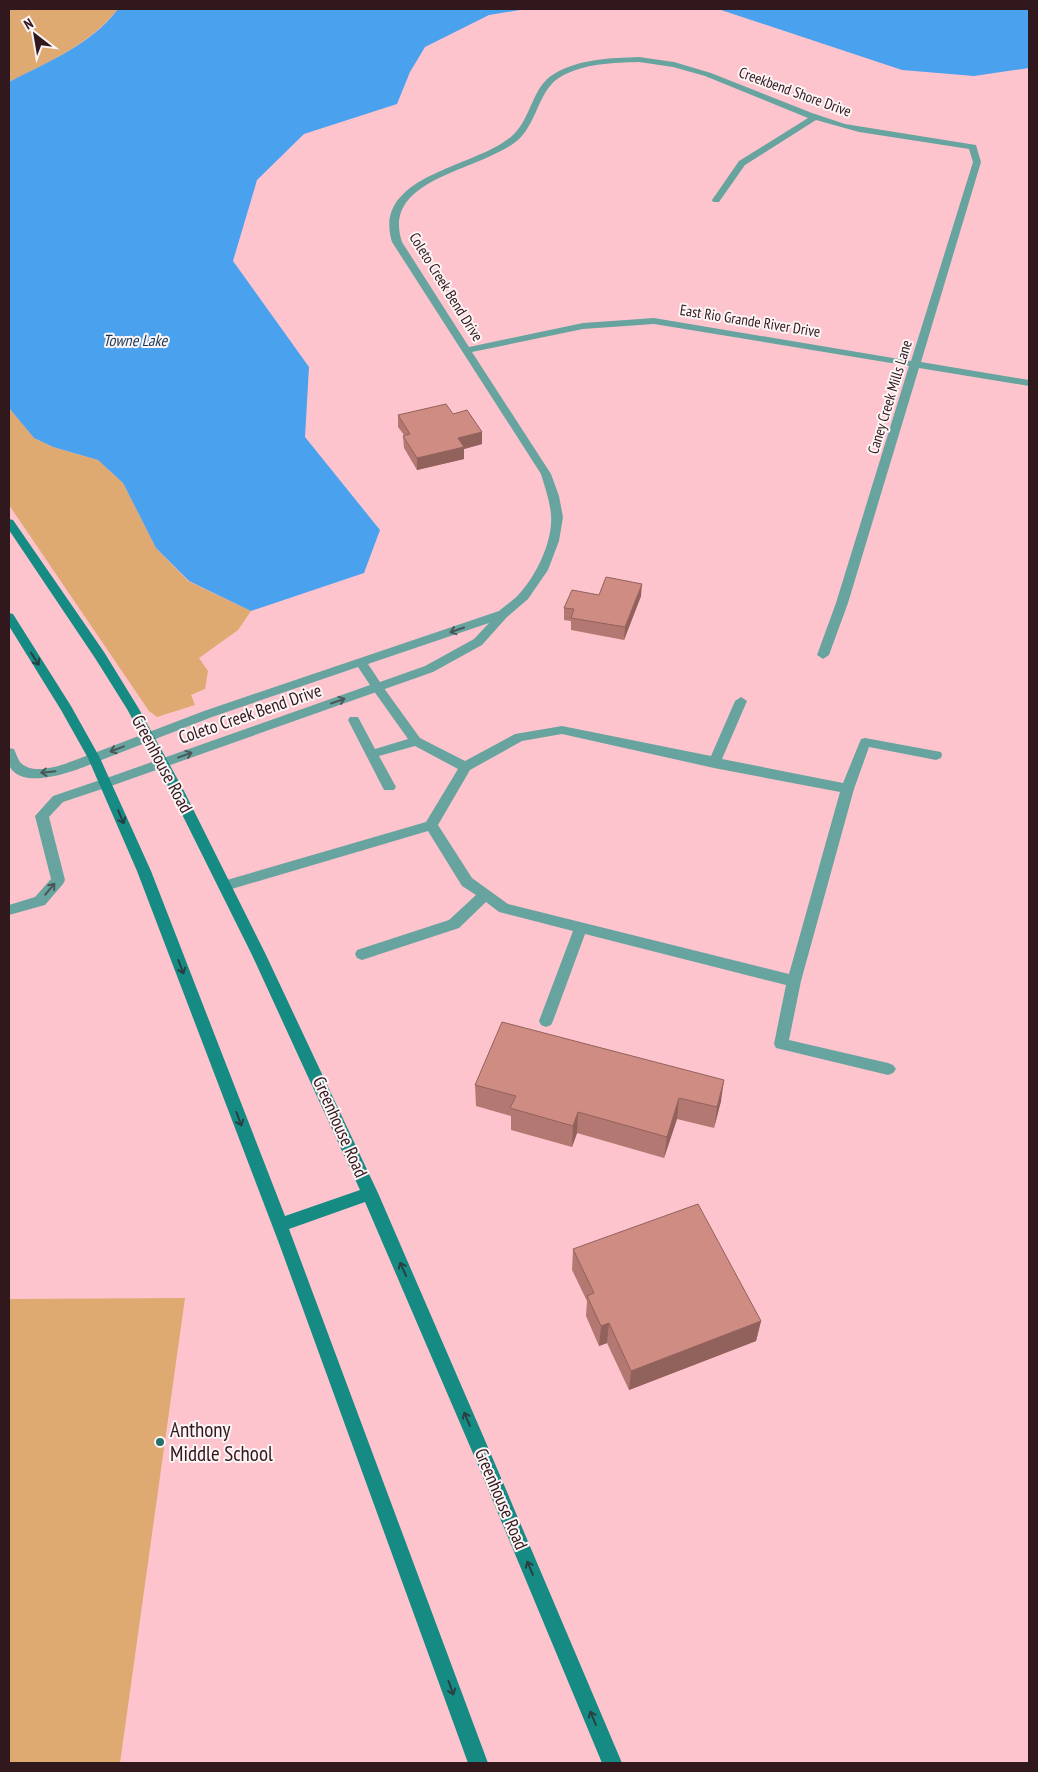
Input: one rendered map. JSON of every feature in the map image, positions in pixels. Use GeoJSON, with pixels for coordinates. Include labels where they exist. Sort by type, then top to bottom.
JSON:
{"type":"FeatureCollection","features":[{"type":"Feature","properties":{"kind":"main road","name":"Greenhouse Road"},"geometry":{"type":"LineString","coordinates":[[9,522],[94,647],[149,737],[225,886],[317,1074],[426,1321],[612,1763]]}},
{"type":"Feature","properties":{"kind":"main road"},"geometry":{"type":"LineString","coordinates":[[9,618],[67,709],[94,758],[144,871],[280,1225],[478,1763]]}},
{"type":"Feature","properties":{"kind":"main road"},"geometry":{"type":"LineString","coordinates":[[280,1225],[370,1193]]}},
{"type":"Feature","properties":{"kind":"street","name":"Creekbend Shore Drive"},"geometry":{"type":"LineString","coordinates":[[609,60],[648,60],[680,65],[815,117],[844,126],[973,146]]}},
{"type":"Feature","properties":{"kind":"street","name":"Coleto Creek Bend Drive"},"geometry":{"type":"LineString","coordinates":[[9,910],[40,901],[58,880],[42,816],[58,799],[429,669],[478,642],[503,614],[524,596],[542,570],[553,540],[557,517],[554,496],[546,474],[397,242],[393,227],[395,212],[406,196],[423,182],[507,144],[523,129],[543,86],[554,77],[586,64],[609,60]]}},
{"type":"Feature","properties":{"kind":"street"},"geometry":{"type":"LineString","coordinates":[[716,200],[742,163],[815,117]]}},
{"type":"Feature","properties":{"kind":"street","name":"Caney Creek Mills Lane"},"geometry":{"type":"LineString","coordinates":[[823,655],[842,603],[977,162],[973,146]]}},
{"type":"Feature","properties":{"kind":"street","name":"East Rio Grande River Drive"},"geometry":{"type":"LineString","coordinates":[[467,350],[593,324],[626,320],[654,320],[1029,383]]}},
{"type":"Feature","properties":{"kind":"street","name":"Coleto Creek Bend Drive"},"geometry":{"type":"LineString","coordinates":[[9,752],[17,767],[32,773],[49,773],[94,758],[208,714],[503,614]]}},
{"type":"Feature","properties":{"kind":"street"},"geometry":{"type":"LineString","coordinates":[[225,886],[431,825],[465,767],[416,741],[361,663]]}},
{"type":"Feature","properties":{"kind":"street"},"geometry":{"type":"LineString","coordinates":[[714,763],[741,701]]}},
{"type":"Feature","properties":{"kind":"street"},"geometry":{"type":"LineString","coordinates":[[354,720],[389,787]]}},
{"type":"Feature","properties":{"kind":"street"},"geometry":{"type":"LineString","coordinates":[[372,754],[416,741]]}},
{"type":"Feature","properties":{"kind":"street"},"geometry":{"type":"LineString","coordinates":[[362,954],[454,924],[485,895]]}},
{"type":"Feature","properties":{"kind":"street"},"geometry":{"type":"LineString","coordinates":[[546,1021],[581,927]]}},
{"type":"Feature","properties":{"kind":"street"},"geometry":{"type":"LineString","coordinates":[[794,981],[781,1044],[888,1069]]}},
{"type":"Feature","properties":{"kind":"lane"},"geometry":{"type":"LineString","coordinates":[[465,767],[519,737],[562,730],[714,763],[848,789]]}},
{"type":"Feature","properties":{"kind":"lane"},"geometry":{"type":"LineString","coordinates":[[431,825],[467,882],[504,908],[794,981],[848,789],[865,742],[936,755]]}},
{"type":"Feature","properties":{"kind":"shaded area"},"geometry":{"type":"Polygon","coordinates":[[[9,9],[118,9],[107,22],[81,43],[53,60],[9,82],[9,9]]]}},
{"type":"Feature","properties":{"kind":"shaded area"},"geometry":{"type":"Polygon","coordinates":[[[9,408],[34,438],[53,447],[98,460],[123,483],[156,548],[188,581],[251,611],[238,630],[199,658],[208,671],[205,689],[191,695],[195,705],[157,717],[149,711],[9,505],[9,408]]]}},
{"type":"Feature","properties":{"kind":"shaded area"},"geometry":{"type":"Polygon","coordinates":[[[185,1298],[120,1763],[9,1763],[9,1299],[185,1298]]]}},
{"type":"Feature","properties":{"kind":"water","name":"Towne Lake"},"geometry":{"type":"Polygon","coordinates":[[[118,9],[526,9],[489,15],[425,47],[410,72],[397,104],[304,134],[257,180],[233,261],[309,367],[305,437],[380,530],[364,573],[251,611],[189,581],[156,548],[123,483],[98,460],[53,447],[34,438],[9,408],[9,82],[82,43],[107,22],[118,9]]]}},
{"type":"Feature","properties":{"kind":"water"},"geometry":{"type":"Polygon","coordinates":[[[718,9],[1029,9],[1029,68],[974,76],[902,70],[718,9]]]}},
{"type":"Feature","properties":{"kind":"building"},"geometry":{"type":"Polygon","coordinates":[[[446,404],[453,414],[467,410],[482,432],[458,438],[464,447],[417,458],[403,436],[410,434],[398,415],[446,404]]]}},
{"type":"Feature","properties":{"kind":"building"},"geometry":{"type":"Polygon","coordinates":[[[606,577],[642,584],[625,627],[571,618],[574,609],[564,608],[572,590],[599,595],[606,577]]]}},
{"type":"Feature","properties":{"kind":"building"},"geometry":{"type":"Polygon","coordinates":[[[502,1022],[724,1080],[717,1107],[679,1098],[667,1137],[578,1112],[573,1126],[510,1108],[516,1096],[475,1085],[502,1022]]]}},
{"type":"Feature","properties":{"kind":"building"},"geometry":{"type":"Polygon","coordinates":[[[698,1204],[761,1321],[631,1371],[609,1323],[601,1326],[587,1296],[594,1293],[573,1249],[698,1204]]]}},
{"type":"Feature","properties":{"kind":"place","name":"Anthony Middle School"},"geometry":{"type":"Point","coordinates":[160,1442]}}]}
